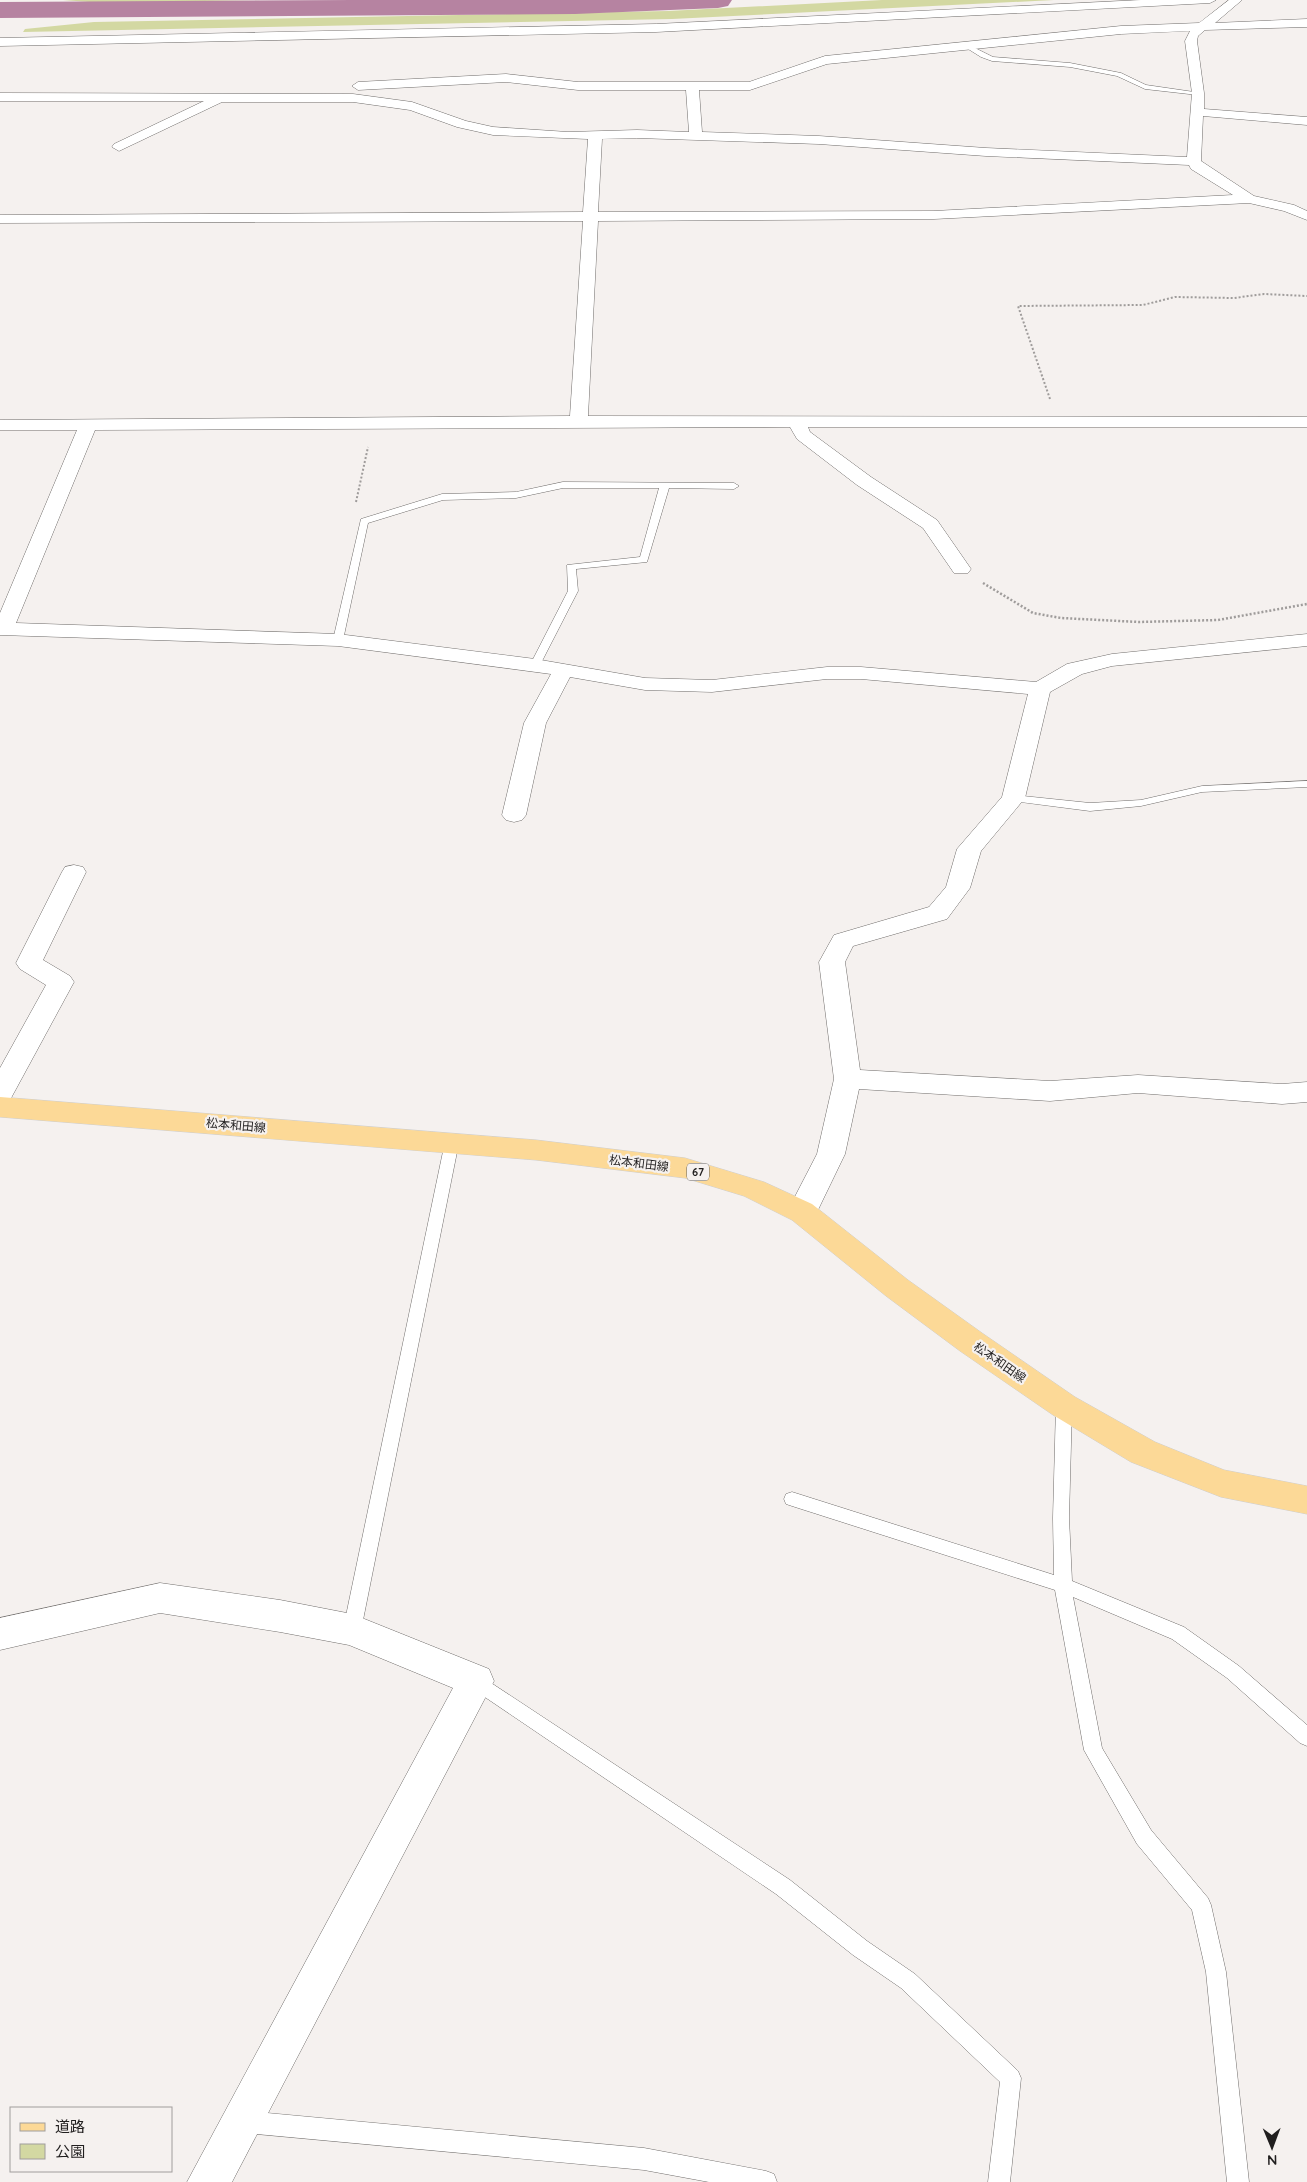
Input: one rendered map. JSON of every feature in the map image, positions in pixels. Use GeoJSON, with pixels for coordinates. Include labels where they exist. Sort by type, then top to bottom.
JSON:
{"type":"FeatureCollection","features":[{"type":"Feature","properties":{"kind":"main road","name":"松本和田線"},"geometry":{"type":"LineString","coordinates":[[0,1107],[452,1142],[685,1168],[754,1189],[802,1212],[897,1288],[1064,1406],[1143,1452],[1222,1483],[1307,1500]]}},
{"type":"Feature","properties":{"kind":"street"},"geometry":{"type":"LineString","coordinates":[[0,42],[656,28],[1210,0]]}},
{"type":"Feature","properties":{"kind":"street"},"geometry":{"type":"LineString","coordinates":[[1236,0],[1192,35],[1191,41],[1198,92],[1194,161],[1196,166],[1249,199]]}},
{"type":"Feature","properties":{"kind":"street"},"geometry":{"type":"LineString","coordinates":[[282,97],[322,88],[506,78],[578,86],[750,86],[825,60],[1121,30],[1307,23]]}},
{"type":"Feature","properties":{"kind":"street"},"geometry":{"type":"LineString","coordinates":[[692,86],[696,136]]}},
{"type":"Feature","properties":{"kind":"street"},"geometry":{"type":"LineString","coordinates":[[119,147],[164,124],[226,97]]}},
{"type":"Feature","properties":{"kind":"street"},"geometry":{"type":"LineString","coordinates":[[0,98],[353,98],[394,103],[423,110],[462,124],[493,130],[595,136],[637,134],[696,136],[1194,161]]}},
{"type":"Feature","properties":{"kind":"street"},"geometry":{"type":"LineString","coordinates":[[1197,112],[1307,121]]}},
{"type":"Feature","properties":{"kind":"street"},"geometry":{"type":"LineString","coordinates":[[579,421],[595,136]]}},
{"type":"Feature","properties":{"kind":"street"},"geometry":{"type":"LineString","coordinates":[[0,219],[934,215],[1249,199],[1305,213]]}},
{"type":"Feature","properties":{"kind":"street"},"geometry":{"type":"LineString","coordinates":[[0,425],[579,421],[1058,420],[1307,422]]}},
{"type":"Feature","properties":{"kind":"street"},"geometry":{"type":"LineString","coordinates":[[796,421],[803,435],[864,482],[930,524],[961,569]]}},
{"type":"Feature","properties":{"kind":"street"},"geometry":{"type":"LineString","coordinates":[[88,424],[2,629],[338,640],[535,665],[645,684],[712,686],[771,681],[827,672],[861,673],[1040,689],[1075,669],[1112,660],[1307,640]]}},
{"type":"Feature","properties":{"kind":"street"},"geometry":{"type":"LineString","coordinates":[[514,815],[535,723],[563,670]]}},
{"type":"Feature","properties":{"kind":"street"},"geometry":{"type":"LineString","coordinates":[[802,1212],[831,1154],[848,1079],[832,962],[843,941],[938,913],[958,888],[969,849],[1013,798],[1040,689]]}},
{"type":"Feature","properties":{"kind":"street"},"geometry":{"type":"LineString","coordinates":[[0,1094],[61,982],[28,963],[74,872]]}},
{"type":"Feature","properties":{"kind":"street"},"geometry":{"type":"LineString","coordinates":[[848,1079],[1050,1091],[1138,1084],[1282,1094],[1307,1092]]}},
{"type":"Feature","properties":{"kind":"street"},"geometry":{"type":"LineString","coordinates":[[0,1634],[160,1598],[280,1616],[352,1630],[476,1681],[209,2182]]}},
{"type":"Feature","properties":{"kind":"lane"},"geometry":{"type":"LineString","coordinates":[[967,46],[992,59],[1070,65],[1120,74],[1145,87],[1198,92]]}},
{"type":"Feature","properties":{"kind":"lane"},"geometry":{"type":"LineString","coordinates":[[338,640],[364,521],[442,497],[516,495],[563,485],[734,486]]}},
{"type":"Feature","properties":{"kind":"lane"},"geometry":{"type":"LineString","coordinates":[[535,665],[573,591],[571,567],[644,560],[665,485]]}},
{"type":"Feature","properties":{"kind":"lane"},"geometry":{"type":"LineString","coordinates":[[1013,798],[1090,807],[1142,803],[1202,789],[1307,784]]}},
{"type":"Feature","properties":{"kind":"lane"},"geometry":{"type":"LineString","coordinates":[[352,1630],[452,1142]]}},
{"type":"Feature","properties":{"kind":"lane"},"geometry":{"type":"LineString","coordinates":[[1064,1406],[1061,1518],[1064,1599],[1093,1750],[1144,1837],[1201,1905],[1216,1972],[1238,2182]]}},
{"type":"Feature","properties":{"kind":"lane"},"geometry":{"type":"LineString","coordinates":[[792,1499],[1063,1585],[1178,1633],[1233,1672],[1307,1737]]}},
{"type":"Feature","properties":{"kind":"lane"},"geometry":{"type":"LineString","coordinates":[[476,1681],[782,1887],[860,1948],[908,1981],[1011,2078],[999,2182]]}},
{"type":"Feature","properties":{"kind":"lane"},"geometry":{"type":"LineString","coordinates":[[240,2121],[644,2159],[766,2182]]}},
{"type":"Feature","properties":{"kind":"path"},"geometry":{"type":"LineString","coordinates":[[1058,420],[1018,306],[1143,305],[1175,297],[1234,298],[1264,294],[1307,296]]}},
{"type":"Feature","properties":{"kind":"path"},"geometry":{"type":"LineString","coordinates":[[364,521],[354,510],[374,422]]}},
{"type":"Feature","properties":{"kind":"path"},"geometry":{"type":"LineString","coordinates":[[961,569],[1033,613],[1061,618],[1139,622],[1218,620],[1307,604]]}},
{"type":"Feature","properties":{"kind":"green space"},"geometry":{"type":"Polygon","coordinates":[[[63,0],[261,0],[102,3],[63,0]]]}},
{"type":"Feature","properties":{"kind":"green space"},"geometry":{"type":"Polygon","coordinates":[[[882,0],[1054,0],[672,19],[23,32],[25,29],[94,22],[668,11],[882,0]]]}},
{"type":"Feature","properties":{"kind":"waterway"},"geometry":{"type":"LineString","coordinates":[[0,10],[89,11],[575,6],[718,0]]}}]}
